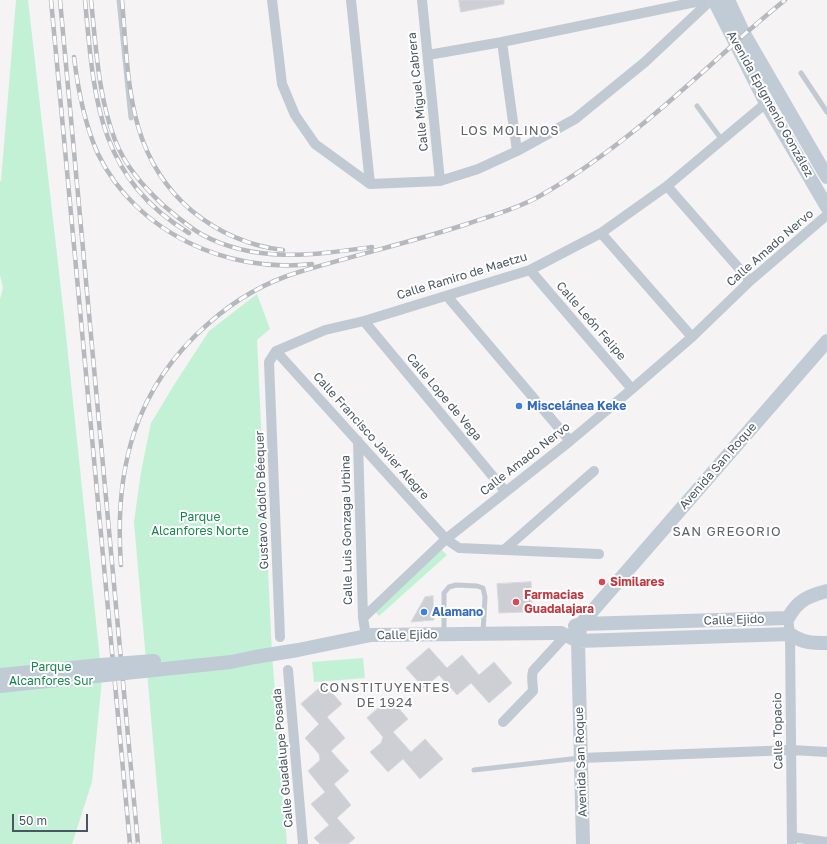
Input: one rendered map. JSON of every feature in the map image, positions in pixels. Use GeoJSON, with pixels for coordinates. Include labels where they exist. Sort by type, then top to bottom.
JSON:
{"type":"FeatureCollection","features":[{"type":"Feature","properties":{"kind":"street"},"geometry":{"type":"LineString","coordinates":[[272,0],[282,84],[295,115],[315,144],[370,184],[440,181],[478,169],[517,151],[575,119],[645,62],[713,0]]}},
{"type":"Feature","properties":{"kind":"street"},"geometry":{"type":"LineString","coordinates":[[351,0],[370,184]]}},
{"type":"Feature","properties":{"kind":"street","name":"Calle Miguel Cabrera"},"geometry":{"type":"LineString","coordinates":[[422,0],[440,181]]}},
{"type":"Feature","properties":{"kind":"street"},"geometry":{"type":"LineString","coordinates":[[428,55],[502,42],[705,0]]}},
{"type":"Feature","properties":{"kind":"street","name":"Avenida Epigmenio González"},"geometry":{"type":"LineString","coordinates":[[713,0],[766,103],[827,207]]}},
{"type":"Feature","properties":{"kind":"street","name":"Avenida Epigmenio González"},"geometry":{"type":"LineString","coordinates":[[728,0],[744,34],[827,177]]}},
{"type":"Feature","properties":{"kind":"street"},"geometry":{"type":"LineString","coordinates":[[502,42],[517,151]]}},
{"type":"Feature","properties":{"kind":"street","name":"Calle Ramiro de Maetzu"},"geometry":{"type":"LineString","coordinates":[[276,351],[325,330],[447,296],[530,270],[602,233],[667,186],[766,103]]}},
{"type":"Feature","properties":{"kind":"street"},"geometry":{"type":"LineString","coordinates":[[667,186],[750,280]]}},
{"type":"Feature","properties":{"kind":"street","name":"Calle Amado Nervo"},"geometry":{"type":"LineString","coordinates":[[362,618],[446,539],[570,441],[632,389],[692,337],[750,280],[827,215]]}},
{"type":"Feature","properties":{"kind":"street"},"geometry":{"type":"LineString","coordinates":[[602,233],[692,337]]}},
{"type":"Feature","properties":{"kind":"street","name":"Calle León Felipe"},"geometry":{"type":"LineString","coordinates":[[530,270],[632,389]]}},
{"type":"Feature","properties":{"kind":"street"},"geometry":{"type":"LineString","coordinates":[[447,296],[570,441]]}},
{"type":"Feature","properties":{"kind":"street","name":"Calle Lope de Vega"},"geometry":{"type":"LineString","coordinates":[[364,320],[505,491]]}},
{"type":"Feature","properties":{"kind":"street","name":"Avenida San Roque"},"geometry":{"type":"LineString","coordinates":[[583,844],[580,758],[568,637],[581,624],[827,341]]}},
{"type":"Feature","properties":{"kind":"street","name":"Gustavo Adolfo Béequer"},"geometry":{"type":"LineString","coordinates":[[276,351],[270,362],[280,637]]}},
{"type":"Feature","properties":{"kind":"street","name":"Calle Francisco Javier Alegre"},"geometry":{"type":"LineString","coordinates":[[276,351],[446,539],[459,548],[599,554]]}},
{"type":"Feature","properties":{"kind":"street","name":"Calle Luis Gonzaga Urbina"},"geometry":{"type":"LineString","coordinates":[[358,441],[362,618]]}},
{"type":"Feature","properties":{"kind":"street"},"geometry":{"type":"LineString","coordinates":[[504,550],[594,471]]}},
{"type":"Feature","properties":{"kind":"street"},"geometry":{"type":"LineString","coordinates":[[788,618],[794,607],[804,599],[827,591]]}},
{"type":"Feature","properties":{"kind":"street"},"geometry":{"type":"LineString","coordinates":[[362,618],[366,636]]}},
{"type":"Feature","properties":{"kind":"street","name":"Calle Ejido"},"geometry":{"type":"LineString","coordinates":[[581,624],[788,618]]}},
{"type":"Feature","properties":{"kind":"street","name":"Calle Topacio"},"geometry":{"type":"LineString","coordinates":[[788,618],[790,634],[792,840]]}},
{"type":"Feature","properties":{"kind":"street","name":"Calle Ejido"},"geometry":{"type":"LineString","coordinates":[[0,686],[232,662],[366,636],[483,634],[568,637],[790,634],[799,640],[812,644],[827,644]]}},
{"type":"Feature","properties":{"kind":"street"},"geometry":{"type":"LineString","coordinates":[[502,722],[533,691],[531,678],[533,671],[568,637]]}},
{"type":"Feature","properties":{"kind":"street","name":"Calle Ejido"},"geometry":{"type":"LineString","coordinates":[[0,675],[216,656],[231,655],[255,657]]}},
{"type":"Feature","properties":{"kind":"street","name":"Calle Guadalupe Posada"},"geometry":{"type":"LineString","coordinates":[[288,670],[303,844]]}},
{"type":"Feature","properties":{"kind":"street"},"geometry":{"type":"LineString","coordinates":[[580,758],[792,750],[827,752]]}},
{"type":"Feature","properties":{"kind":"street"},"geometry":{"type":"LineString","coordinates":[[792,840],[827,842]]}},
{"type":"Feature","properties":{"kind":"lane"},"geometry":{"type":"LineString","coordinates":[[119,0],[131,118]]}},
{"type":"Feature","properties":{"kind":"lane"},"geometry":{"type":"LineString","coordinates":[[801,73],[827,110]]}},
{"type":"Feature","properties":{"kind":"lane"},"geometry":{"type":"LineString","coordinates":[[697,106],[722,140]]}},
{"type":"Feature","properties":{"kind":"lane"},"geometry":{"type":"LineString","coordinates":[[444,634],[444,593],[449,587],[463,585],[483,588],[485,597],[483,634]]}},
{"type":"Feature","properties":{"kind":"lane"},"geometry":{"type":"LineString","coordinates":[[474,770],[580,758]]}},
{"type":"Feature","properties":{"kind":"green space","name":"Parque Alcanfores Sur"},"geometry":{"type":"Polygon","coordinates":[[[16,0],[28,0],[64,316],[102,679],[92,782],[72,844],[0,844],[0,299],[3,288],[0,275],[0,181],[16,0]]]}},
{"type":"Feature","properties":{"kind":"green space","name":"Parque Alcanfores Norte"},"geometry":{"type":"Polygon","coordinates":[[[257,294],[270,329],[257,340],[272,654],[287,844],[162,844],[134,522],[141,472],[151,423],[209,331],[257,294]]]}},
{"type":"Feature","properties":{"kind":"green space"},"geometry":{"type":"Polygon","coordinates":[[[440,548],[447,555],[379,616],[374,610],[440,548]]]}},
{"type":"Feature","properties":{"kind":"green space"},"geometry":{"type":"Polygon","coordinates":[[[363,658],[365,678],[314,682],[312,662],[363,658]]]}},
{"type":"Feature","properties":{"kind":"building"},"geometry":{"type":"Polygon","coordinates":[[[459,0],[504,0],[504,4],[461,12],[459,0]]]}},
{"type":"Feature","properties":{"kind":"building"},"geometry":{"type":"Polygon","coordinates":[[[531,582],[532,606],[525,612],[499,613],[497,584],[531,582]]]}},
{"type":"Feature","properties":{"kind":"building"},"geometry":{"type":"Polygon","coordinates":[[[433,596],[434,620],[411,622],[425,597],[433,596]]]}},
{"type":"Feature","properties":{"kind":"building"},"geometry":{"type":"Polygon","coordinates":[[[429,648],[447,668],[462,655],[479,675],[494,662],[512,683],[489,703],[471,683],[457,695],[439,675],[424,688],[406,668],[429,648]]]}},
{"type":"Feature","properties":{"kind":"building"},"geometry":{"type":"Polygon","coordinates":[[[324,684],[342,704],[327,717],[345,738],[331,751],[349,771],[334,784],[351,805],[337,818],[355,838],[348,844],[320,844],[314,838],[329,825],[311,804],[325,792],[308,771],[320,760],[319,754],[305,738],[319,724],[301,704],[324,684]]]}},
{"type":"Feature","properties":{"kind":"building"},"geometry":{"type":"Polygon","coordinates":[[[390,698],[408,719],[393,732],[411,752],[425,739],[443,759],[420,779],[403,759],[388,772],[370,752],[381,743],[383,737],[367,718],[390,698]]]}},
{"type":"Feature","properties":{"kind":"railway"},"geometry":{"type":"LineString","coordinates":[[51,0],[130,844]]}},
{"type":"Feature","properties":{"kind":"railway"},"geometry":{"type":"LineString","coordinates":[[60,0],[138,844]]}},
{"type":"Feature","properties":{"kind":"railway"},"geometry":{"type":"LineString","coordinates":[[85,0],[92,69],[98,102],[106,132],[118,160],[135,187],[158,211],[189,233]]}},
{"type":"Feature","properties":{"kind":"railway"},"geometry":{"type":"LineString","coordinates":[[91,0],[101,88],[109,123],[119,149],[129,167],[163,205],[201,234],[222,244],[242,250],[285,255],[329,253],[372,247]]}},
{"type":"Feature","properties":{"kind":"railway"},"geometry":{"type":"LineString","coordinates":[[122,0],[130,87],[135,114],[143,140],[154,166],[170,189],[202,219],[224,232],[246,242],[283,250]]}},
{"type":"Feature","properties":{"kind":"railway"},"geometry":{"type":"LineString","coordinates":[[121,565],[121,496],[126,463],[134,432],[146,403],[163,375],[183,348],[209,323],[240,299],[263,286],[287,276],[446,231],[503,212],[538,197],[591,164],[641,126],[753,26],[785,0]]}},
{"type":"Feature","properties":{"kind":"railway"},"geometry":{"type":"LineString","coordinates":[[74,57],[82,106],[93,142],[98,154],[115,182],[136,206],[160,226],[187,242],[217,254],[248,262],[280,265],[312,264]]}},
{"type":"Feature","properties":{"kind":"place","name":"Miscelánea Keke"},"geometry":{"type":"Point","coordinates":[519,406]}},
{"type":"Feature","properties":{"kind":"place","name":"Similares"},"geometry":{"type":"Point","coordinates":[602,582]}},
{"type":"Feature","properties":{"kind":"place","name":"Farmacias Guadalajara"},"geometry":{"type":"Point","coordinates":[516,602]}},
{"type":"Feature","properties":{"kind":"place","name":"Alamano"},"geometry":{"type":"Point","coordinates":[424,612]}},
{"type":"Feature","properties":{"kind":"district","name":"LOS MOLINOS"},"geometry":{"type":"Point","coordinates":[510,131]}},
{"type":"Feature","properties":{"kind":"district","name":"SAN GREGORIO"},"geometry":{"type":"Point","coordinates":[727,532]}},
{"type":"Feature","properties":{"kind":"district","name":"CONSTITUYENTES DE 1924"},"geometry":{"type":"Point","coordinates":[385,696]}}]}
